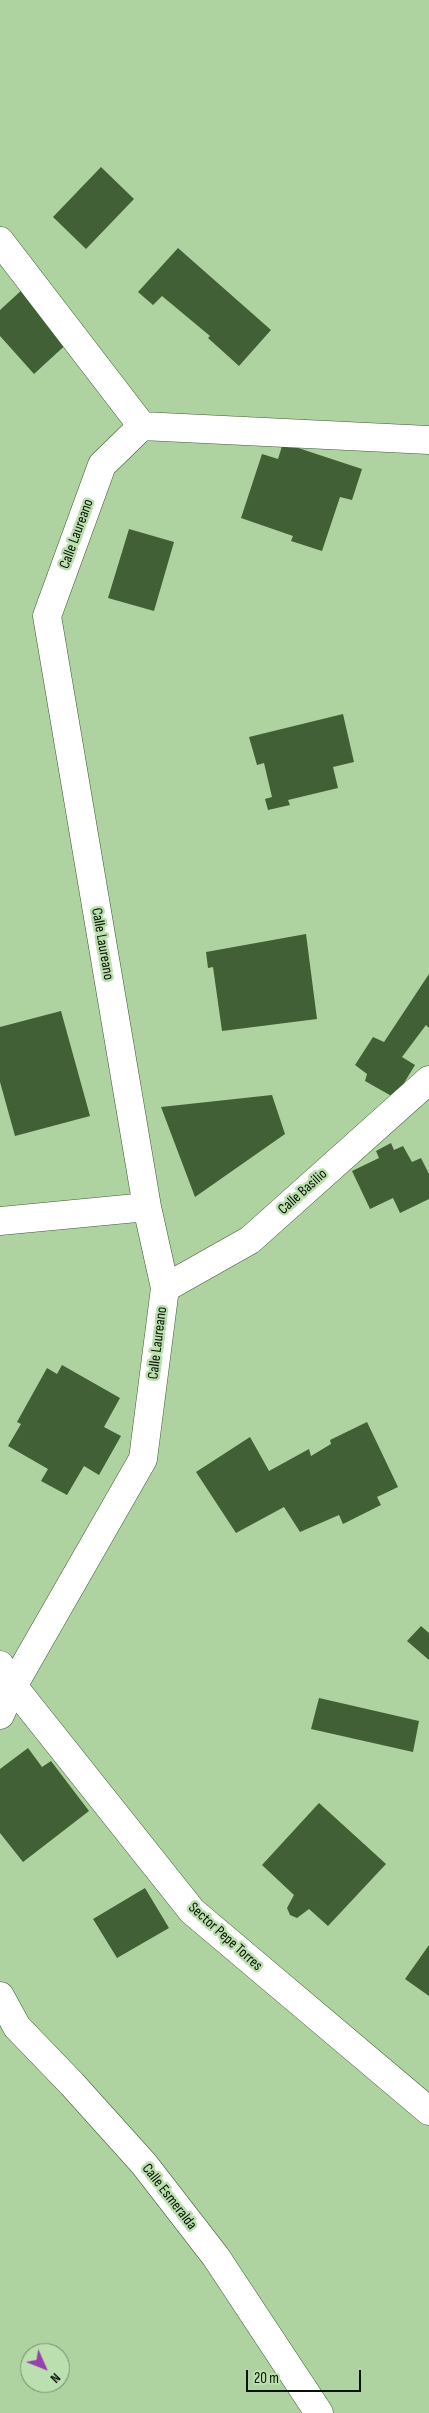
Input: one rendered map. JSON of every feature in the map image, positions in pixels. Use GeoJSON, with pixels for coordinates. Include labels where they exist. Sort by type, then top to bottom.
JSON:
{"type":"FeatureCollection","features":[{"type":"Feature","properties":{"kind":"street"},"geometry":{"type":"LineString","coordinates":[[0,241],[142,426],[429,440]]}},
{"type":"Feature","properties":{"kind":"street","name":"Calle Laureano"},"geometry":{"type":"LineString","coordinates":[[7,1675],[143,1459],[165,1288],[147,1207],[46,616],[102,465],[142,426]]}},
{"type":"Feature","properties":{"kind":"street","name":"Calle Basilio"},"geometry":{"type":"LineString","coordinates":[[165,1288],[250,1240],[429,1080]]}},
{"type":"Feature","properties":{"kind":"street"},"geometry":{"type":"LineString","coordinates":[[0,1220],[147,1207]]}},
{"type":"Feature","properties":{"kind":"street"},"geometry":{"type":"LineString","coordinates":[[0,1715],[7,1675]]}},
{"type":"Feature","properties":{"kind":"street","name":"Sector Pepe Torres"},"geometry":{"type":"LineString","coordinates":[[7,1675],[192,1911],[429,2111]]}},
{"type":"Feature","properties":{"kind":"street","name":"Calle Esmeralda"},"geometry":{"type":"LineString","coordinates":[[0,1996],[17,2027],[72,2084],[144,2164],[216,2257],[319,2413]]}},
{"type":"Feature","properties":{"kind":"building"},"geometry":{"type":"Polygon","coordinates":[[[101,167],[134,199],[86,249],[53,217],[101,167]]]}},
{"type":"Feature","properties":{"kind":"building"},"geometry":{"type":"Polygon","coordinates":[[[178,248],[271,330],[239,366],[208,338],[210,336],[162,296],[153,305],[138,292],[178,248]]]}},
{"type":"Feature","properties":{"kind":"building"},"geometry":{"type":"Polygon","coordinates":[[[24,288],[71,340],[34,374],[0,336],[0,310],[24,288]]]}},
{"type":"Feature","properties":{"kind":"building"},"geometry":{"type":"Polygon","coordinates":[[[283,443],[362,469],[352,500],[340,497],[322,551],[291,541],[293,536],[241,518],[262,454],[278,459],[283,443]]]}},
{"type":"Feature","properties":{"kind":"building"},"geometry":{"type":"Polygon","coordinates":[[[129,529],[174,542],[154,611],[108,598],[129,529]]]}},
{"type":"Feature","properties":{"kind":"building"},"geometry":{"type":"Polygon","coordinates":[[[343,714],[354,762],[333,767],[338,788],[288,800],[290,805],[268,810],[265,799],[272,797],[264,763],[257,765],[249,737],[343,714]]]}},
{"type":"Feature","properties":{"kind":"building"},"geometry":{"type":"Polygon","coordinates":[[[306,934],[317,1019],[222,1031],[213,967],[208,968],[206,952],[306,934]]]}},
{"type":"Feature","properties":{"kind":"building"},"geometry":{"type":"Polygon","coordinates":[[[429,974],[429,1028],[426,1025],[402,1057],[415,1065],[395,1098],[365,1081],[367,1074],[355,1065],[373,1037],[384,1042],[429,974]]]}},
{"type":"Feature","properties":{"kind":"building"},"geometry":{"type":"Polygon","coordinates":[[[61,1011],[90,1116],[15,1136],[0,1082],[0,1027],[61,1011]]]}},
{"type":"Feature","properties":{"kind":"building"},"geometry":{"type":"Polygon","coordinates":[[[272,1095],[285,1134],[195,1197],[161,1107],[272,1095]]]}},
{"type":"Feature","properties":{"kind":"building"},"geometry":{"type":"Polygon","coordinates":[[[391,1143],[394,1150],[403,1146],[412,1162],[421,1158],[429,1174],[429,1199],[400,1213],[393,1198],[370,1209],[352,1171],[379,1158],[376,1151],[391,1143]]]}},
{"type":"Feature","properties":{"kind":"building"},"geometry":{"type":"Polygon","coordinates":[[[62,1365],[120,1398],[104,1427],[121,1436],[99,1475],[84,1466],[67,1495],[41,1481],[48,1469],[8,1446],[21,1424],[17,1422],[47,1368],[57,1374],[62,1365]]]}},
{"type":"Feature","properties":{"kind":"building"},"geometry":{"type":"Polygon","coordinates":[[[367,1422],[398,1487],[377,1497],[381,1505],[343,1524],[339,1515],[300,1532],[284,1507],[236,1533],[196,1472],[250,1437],[269,1471],[309,1449],[311,1456],[331,1444],[330,1440],[367,1422]]]}},
{"type":"Feature","properties":{"kind":"building"},"geometry":{"type":"Polygon","coordinates":[[[421,1626],[429,1633],[429,1660],[407,1641],[421,1626]]]}},
{"type":"Feature","properties":{"kind":"building"},"geometry":{"type":"Polygon","coordinates":[[[319,1698],[419,1721],[413,1752],[311,1729],[319,1698]]]}},
{"type":"Feature","properties":{"kind":"building"},"geometry":{"type":"Polygon","coordinates":[[[28,1748],[42,1767],[51,1761],[89,1811],[23,1862],[0,1833],[0,1769],[28,1748]]]}},
{"type":"Feature","properties":{"kind":"building"},"geometry":{"type":"Polygon","coordinates":[[[319,1803],[386,1864],[328,1926],[309,1909],[297,1918],[290,1915],[287,1908],[294,1895],[262,1865],[319,1803]]]}},
{"type":"Feature","properties":{"kind":"building"},"geometry":{"type":"Polygon","coordinates":[[[145,1888],[169,1928],[117,1958],[93,1919],[145,1888]]]}},
{"type":"Feature","properties":{"kind":"building"},"geometry":{"type":"Polygon","coordinates":[[[429,1945],[429,1996],[405,1979],[429,1945]]]}}]}
